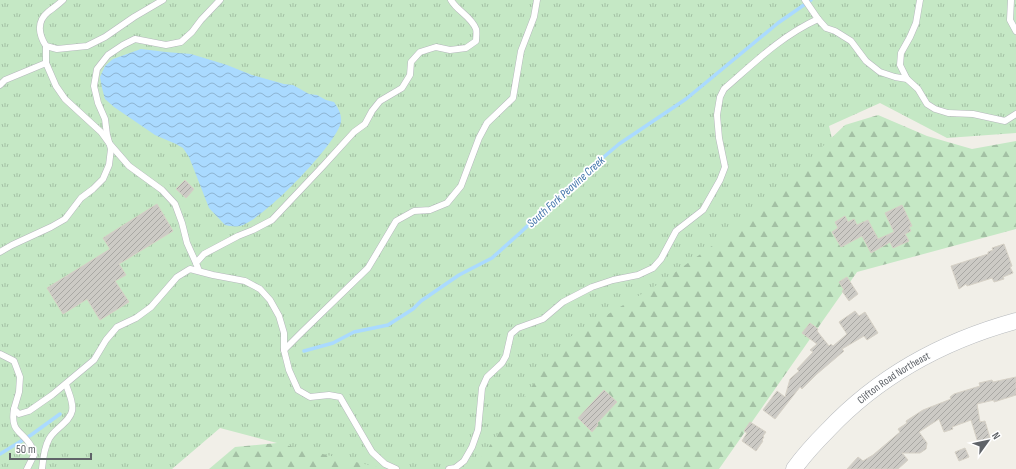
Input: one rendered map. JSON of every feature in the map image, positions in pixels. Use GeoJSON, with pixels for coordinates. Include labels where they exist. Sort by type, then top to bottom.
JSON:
{"type":"FeatureCollection","features":[{"type":"Feature","properties":{"kind":"street","name":"Clifton Road Northeast"},"geometry":{"type":"LineString","coordinates":[[794,469],[808,451],[839,419],[884,380],[916,361],[952,343],[997,326],[1016,321]]}},
{"type":"Feature","properties":{"kind":"lane"},"geometry":{"type":"LineString","coordinates":[[63,0],[59,5],[47,13],[40,25],[40,37],[46,46],[46,63],[56,86],[65,99],[91,121],[129,166],[162,190],[175,204],[187,243],[199,271]]}},
{"type":"Feature","properties":{"kind":"lane"},"geometry":{"type":"LineString","coordinates":[[46,46],[56,49],[87,46],[105,37],[134,16],[163,0]]}},
{"type":"Feature","properties":{"kind":"lane"},"geometry":{"type":"LineString","coordinates":[[0,252],[46,230],[65,219],[81,198],[102,179],[109,165],[111,149],[105,119],[98,103],[94,86],[97,69],[108,55],[123,45],[135,40],[166,45],[181,42],[192,32],[220,0]]}},
{"type":"Feature","properties":{"kind":"lane"},"geometry":{"type":"LineString","coordinates":[[196,263],[204,254],[272,220],[354,132],[365,124],[372,110],[380,100],[402,88],[410,75],[411,62],[420,52],[436,47],[450,50],[466,48],[476,41],[476,29],[466,15],[453,4],[451,0]]}},
{"type":"Feature","properties":{"kind":"lane"},"geometry":{"type":"LineString","coordinates":[[284,350],[368,268],[396,222],[414,212],[430,210],[447,203],[461,186],[479,138],[487,123],[513,98],[521,50],[534,17],[537,0]]}},
{"type":"Feature","properties":{"kind":"lane"},"geometry":{"type":"LineString","coordinates":[[805,0],[826,28],[835,31],[851,41],[866,61],[880,72],[895,77],[907,78]]}},
{"type":"Feature","properties":{"kind":"lane"},"geometry":{"type":"LineString","coordinates":[[920,0],[916,23],[901,53],[900,65],[907,78],[918,89],[927,104],[935,109],[948,113],[974,114],[1005,121],[1016,114]]}},
{"type":"Feature","properties":{"kind":"lane"},"geometry":{"type":"LineString","coordinates":[[1011,0],[1010,20],[1016,31]]}},
{"type":"Feature","properties":{"kind":"lane"},"geometry":{"type":"LineString","coordinates":[[449,469],[455,468],[464,461],[472,447],[478,430],[482,388],[487,377],[502,363],[511,334],[518,328],[543,319],[563,302],[592,287],[613,280],[638,275],[652,268],[661,259],[676,230],[703,210],[720,180],[725,167],[719,138],[717,115],[720,98],[724,89],[782,39],[800,27],[818,19]]}},
{"type":"Feature","properties":{"kind":"lane"},"geometry":{"type":"LineString","coordinates":[[0,85],[5,80],[46,63]]}},
{"type":"Feature","properties":{"kind":"lane"},"geometry":{"type":"LineString","coordinates":[[14,409],[18,414],[29,411],[66,384],[94,360],[106,340],[117,327],[136,318],[151,308],[177,277],[190,269],[245,281],[260,289],[270,300],[279,316],[284,333],[284,350],[289,370],[298,390],[310,397],[329,395],[340,397],[372,452],[385,464],[396,469]]}},
{"type":"Feature","properties":{"kind":"lane"},"geometry":{"type":"LineString","coordinates":[[0,354],[14,361],[20,377],[19,392],[14,409],[13,424],[18,432],[32,446],[34,455],[27,469]]}},
{"type":"Feature","properties":{"kind":"lane"},"geometry":{"type":"LineString","coordinates":[[42,469],[44,451],[49,438],[66,421],[72,412],[72,403],[66,384]]}},
{"type":"Feature","properties":{"kind":"green space"},"geometry":{"type":"Polygon","coordinates":[[[0,0],[1016,0],[1016,133],[947,138],[880,103],[829,126],[843,183],[542,469],[282,469],[277,443],[220,428],[172,469],[0,469],[0,0]]]}},
{"type":"Feature","properties":{"kind":"green space"},"geometry":{"type":"Polygon","coordinates":[[[878,115],[927,136],[972,149],[1016,141],[1016,229],[857,272],[719,469],[473,469],[565,340],[660,283],[737,228],[845,125],[878,115]]]}},
{"type":"Feature","properties":{"kind":"green space"},"geometry":{"type":"Polygon","coordinates":[[[277,443],[385,469],[209,469],[235,447],[277,443]]]}},
{"type":"Feature","properties":{"kind":"water"},"geometry":{"type":"Polygon","coordinates":[[[141,49],[191,54],[227,65],[252,75],[293,85],[309,94],[317,95],[334,102],[340,114],[341,122],[327,147],[281,197],[250,221],[240,226],[225,225],[209,208],[189,157],[183,148],[155,135],[114,107],[105,99],[100,77],[105,66],[113,59],[141,49]]]}},
{"type":"Feature","properties":{"kind":"building"},"geometry":{"type":"Polygon","coordinates":[[[185,180],[194,189],[186,198],[176,189],[185,180]]]}},
{"type":"Feature","properties":{"kind":"building"},"geometry":{"type":"Polygon","coordinates":[[[157,204],[173,231],[119,264],[126,275],[115,281],[129,302],[100,320],[87,299],[63,314],[47,288],[110,249],[103,238],[157,204]]]}},
{"type":"Feature","properties":{"kind":"building"},"geometry":{"type":"Polygon","coordinates":[[[902,205],[912,226],[909,227],[911,231],[905,234],[909,241],[893,248],[890,242],[871,253],[862,236],[841,247],[832,232],[838,228],[835,222],[845,216],[848,222],[854,219],[857,225],[868,220],[878,239],[894,232],[885,213],[902,205]]]}},
{"type":"Feature","properties":{"kind":"building"},"geometry":{"type":"Polygon","coordinates":[[[1004,244],[1013,273],[1003,277],[1004,279],[994,282],[992,278],[967,286],[966,284],[959,289],[951,266],[988,254],[988,252],[993,250],[992,248],[1004,244]]]}},
{"type":"Feature","properties":{"kind":"building"},"geometry":{"type":"Polygon","coordinates":[[[847,277],[858,294],[849,301],[842,291],[844,290],[839,282],[847,277]]]}},
{"type":"Feature","properties":{"kind":"building"},"geometry":{"type":"Polygon","coordinates":[[[855,311],[859,316],[865,312],[878,333],[867,340],[864,336],[842,349],[844,351],[802,389],[800,387],[775,419],[763,410],[777,391],[785,397],[790,379],[799,371],[797,369],[813,352],[810,350],[817,344],[802,333],[810,323],[818,329],[817,331],[829,346],[831,344],[833,346],[847,334],[839,322],[855,311]]]}},
{"type":"Feature","properties":{"kind":"building"},"geometry":{"type":"Polygon","coordinates":[[[1016,377],[1016,395],[994,402],[994,400],[977,404],[980,422],[985,421],[990,438],[984,439],[985,445],[979,446],[971,420],[952,427],[953,429],[944,432],[939,419],[919,432],[927,443],[926,449],[920,453],[902,453],[908,460],[898,469],[847,469],[858,457],[863,461],[873,455],[900,432],[898,429],[907,423],[906,421],[923,410],[951,399],[950,397],[954,394],[980,386],[979,383],[992,380],[993,382],[1016,377]]]}},
{"type":"Feature","properties":{"kind":"building"},"geometry":{"type":"Polygon","coordinates":[[[604,390],[617,402],[597,423],[598,425],[592,432],[578,418],[604,390]]]}},
{"type":"Feature","properties":{"kind":"building"},"geometry":{"type":"Polygon","coordinates":[[[750,422],[766,432],[763,436],[763,441],[756,451],[742,441],[747,433],[744,431],[750,422]]]}},
{"type":"Feature","properties":{"kind":"building"},"geometry":{"type":"Polygon","coordinates":[[[965,448],[969,457],[959,461],[955,452],[965,448]]]}},
{"type":"Feature","properties":{"kind":"waterway","name":"South Fork Peavine Creek"},"geometry":{"type":"LineString","coordinates":[[304,351],[333,343],[354,332],[388,325],[413,309],[421,301],[459,275],[492,258],[572,184],[619,144],[686,99],[778,23],[811,0]]}},
{"type":"Feature","properties":{"kind":"waterway","name":"South Fork Peavine Creek"},"geometry":{"type":"LineString","coordinates":[[0,454],[31,435],[60,414]]}}]}
